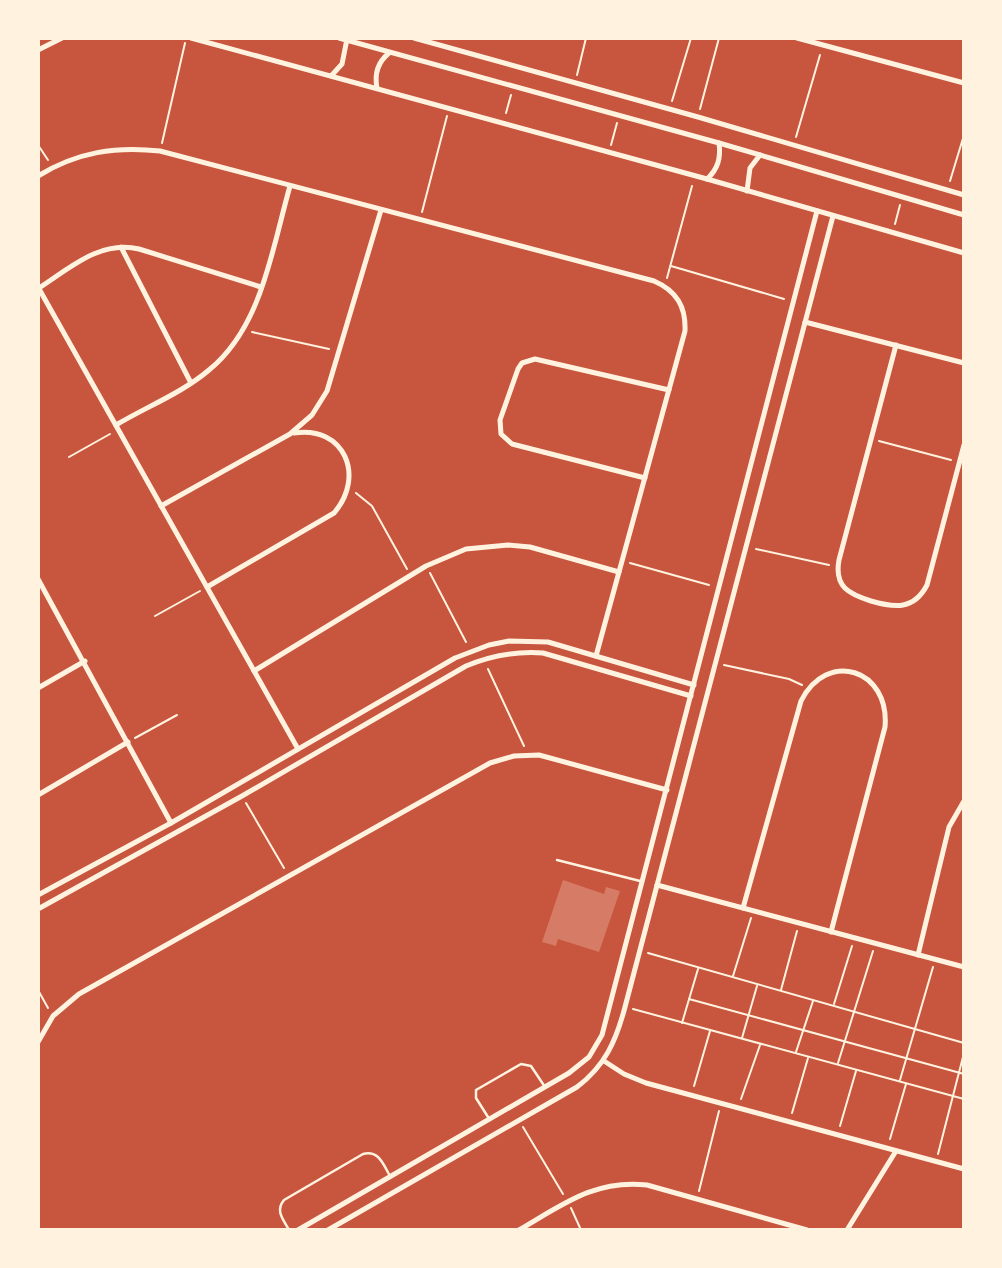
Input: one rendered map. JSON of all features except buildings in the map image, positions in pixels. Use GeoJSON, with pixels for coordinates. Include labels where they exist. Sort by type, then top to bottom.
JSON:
{"type":"FeatureCollection","features":[{"type":"Feature","properties":{"kind":"street"},"geometry":{"type":"LineString","coordinates":[[38,50],[62,38]]}},
{"type":"Feature","properties":{"kind":"street"},"geometry":{"type":"LineString","coordinates":[[191,38],[707,179],[964,253]]}},
{"type":"Feature","properties":{"kind":"street"},"geometry":{"type":"LineString","coordinates":[[414,38],[964,195]]}},
{"type":"Feature","properties":{"kind":"street"},"geometry":{"type":"LineString","coordinates":[[797,38],[964,83]]}},
{"type":"Feature","properties":{"kind":"street"},"geometry":{"type":"LineString","coordinates":[[823,46],[825,38]]}},
{"type":"Feature","properties":{"kind":"street"},"geometry":{"type":"LineString","coordinates":[[331,76],[345,56],[344,39],[719,143],[964,215]]}},
{"type":"Feature","properties":{"kind":"street"},"geometry":{"type":"LineString","coordinates":[[377,88],[376,72],[383,58],[389,53]]}},
{"type":"Feature","properties":{"kind":"street"},"geometry":{"type":"LineString","coordinates":[[707,179],[720,159],[719,143]]}},
{"type":"Feature","properties":{"kind":"street"},"geometry":{"type":"LineString","coordinates":[[38,176],[52,167],[94,152],[116,149],[160,151],[665,286],[682,305],[685,331],[596,656]]}},
{"type":"Feature","properties":{"kind":"street"},"geometry":{"type":"LineString","coordinates":[[747,191],[748,175],[760,155]]}},
{"type":"Feature","properties":{"kind":"street"},"geometry":{"type":"LineString","coordinates":[[117,427],[191,383],[222,359],[244,331],[256,305],[290,186]]}},
{"type":"Feature","properties":{"kind":"street"},"geometry":{"type":"LineString","coordinates":[[161,506],[290,434],[312,415],[330,384],[381,210]]}},
{"type":"Feature","properties":{"kind":"street"},"geometry":{"type":"LineString","coordinates":[[298,1230],[580,1066],[597,1047],[643,882],[817,211]]}},
{"type":"Feature","properties":{"kind":"street"},"geometry":{"type":"LineString","coordinates":[[328,1230],[577,1087],[604,1061],[616,1040],[833,216]]}},
{"type":"Feature","properties":{"kind":"street"},"geometry":{"type":"LineString","coordinates":[[261,287],[139,249],[121,247],[94,253],[39,287],[298,749]]}},
{"type":"Feature","properties":{"kind":"street"},"geometry":{"type":"LineString","coordinates":[[121,247],[191,383]]}},
{"type":"Feature","properties":{"kind":"street"},"geometry":{"type":"LineString","coordinates":[[805,322],[964,363]]}},
{"type":"Feature","properties":{"kind":"street"},"geometry":{"type":"LineString","coordinates":[[896,345],[837,566],[841,583],[851,594],[890,607],[908,605],[916,600],[927,585],[964,445]]}},
{"type":"Feature","properties":{"kind":"street"},"geometry":{"type":"LineString","coordinates":[[645,478],[512,444],[501,434],[500,420],[518,369],[523,363],[535,359],[669,390]]}},
{"type":"Feature","properties":{"kind":"street"},"geometry":{"type":"LineString","coordinates":[[207,587],[334,513],[343,502],[349,489],[350,475],[348,462],[341,450],[331,440],[318,434],[290,434]]}},
{"type":"Feature","properties":{"kind":"street"},"geometry":{"type":"LineString","coordinates":[[254,671],[426,566],[466,549],[509,545],[530,547],[619,572]]}},
{"type":"Feature","properties":{"kind":"street"},"geometry":{"type":"LineString","coordinates":[[38,579],[171,823]]}},
{"type":"Feature","properties":{"kind":"street"},"geometry":{"type":"LineString","coordinates":[[38,895],[171,823],[471,651],[489,645],[528,640],[548,642],[694,685]]}},
{"type":"Feature","properties":{"kind":"street"},"geometry":{"type":"LineString","coordinates":[[38,909],[483,658],[523,652],[543,653],[691,696]]}},
{"type":"Feature","properties":{"kind":"street"},"geometry":{"type":"LineString","coordinates":[[38,688],[85,661]]}},
{"type":"Feature","properties":{"kind":"street"},"geometry":{"type":"LineString","coordinates":[[743,908],[801,701],[814,682],[828,674],[844,671],[859,674],[873,683],[882,696],[887,711],[831,932]]}},
{"type":"Feature","properties":{"kind":"street"},"geometry":{"type":"LineString","coordinates":[[38,795],[128,742]]}},
{"type":"Feature","properties":{"kind":"street"},"geometry":{"type":"LineString","coordinates":[[38,1042],[53,1016],[79,994],[490,763],[527,754],[550,756],[667,790]]}},
{"type":"Feature","properties":{"kind":"street"},"geometry":{"type":"LineString","coordinates":[[918,955],[950,827],[964,801]]}},
{"type":"Feature","properties":{"kind":"street"},"geometry":{"type":"LineString","coordinates":[[657,885],[964,967]]}},
{"type":"Feature","properties":{"kind":"street"},"geometry":{"type":"LineString","coordinates":[[604,1061],[635,1079],[964,1169]]}},
{"type":"Feature","properties":{"kind":"street"},"geometry":{"type":"LineString","coordinates":[[847,1230],[896,1151]]}},
{"type":"Feature","properties":{"kind":"street"},"geometry":{"type":"LineString","coordinates":[[519,1230],[598,1188],[630,1183],[647,1185],[807,1230]]}},
{"type":"Feature","properties":{"kind":"lane"},"geometry":{"type":"LineString","coordinates":[[557,860],[643,882]]}},
{"type":"Feature","properties":{"kind":"lane"},"geometry":{"type":"LineString","coordinates":[[489,1119],[476,1098],[478,1087],[525,1063],[531,1066],[545,1087]]}},
{"type":"Feature","properties":{"kind":"lane"},"geometry":{"type":"LineString","coordinates":[[289,1230],[280,1213],[284,1200],[363,1154],[377,1154],[390,1177]]}},
{"type":"Feature","properties":{"kind":"path"},"geometry":{"type":"LineString","coordinates":[[160,151],[186,38]]}},
{"type":"Feature","properties":{"kind":"path"},"geometry":{"type":"LineString","coordinates":[[575,83],[586,38]]}},
{"type":"Feature","properties":{"kind":"path"},"geometry":{"type":"LineString","coordinates":[[670,109],[691,38]]}},
{"type":"Feature","properties":{"kind":"path"},"geometry":{"type":"LineString","coordinates":[[698,117],[719,38]]}},
{"type":"Feature","properties":{"kind":"path"},"geometry":{"type":"LineString","coordinates":[[794,145],[823,46]]}},
{"type":"Feature","properties":{"kind":"path"},"geometry":{"type":"LineString","coordinates":[[504,123],[513,87]]}},
{"type":"Feature","properties":{"kind":"path"},"geometry":{"type":"LineString","coordinates":[[419,220],[449,108]]}},
{"type":"Feature","properties":{"kind":"path"},"geometry":{"type":"LineString","coordinates":[[609,152],[619,116]]}},
{"type":"Feature","properties":{"kind":"path"},"geometry":{"type":"LineString","coordinates":[[947,191],[964,135]]}},
{"type":"Feature","properties":{"kind":"path"},"geometry":{"type":"LineString","coordinates":[[38,145],[52,167]]}},
{"type":"Feature","properties":{"kind":"path"},"geometry":{"type":"LineString","coordinates":[[665,286],[695,176]]}},
{"type":"Feature","properties":{"kind":"path"},"geometry":{"type":"LineString","coordinates":[[892,233],[902,198]]}},
{"type":"Feature","properties":{"kind":"path"},"geometry":{"type":"LineString","coordinates":[[671,266],[794,302]]}},
{"type":"Feature","properties":{"kind":"path"},"geometry":{"type":"LineString","coordinates":[[244,331],[341,351]]}},
{"type":"Feature","properties":{"kind":"path"},"geometry":{"type":"LineString","coordinates":[[69,457],[117,427]]}},
{"type":"Feature","properties":{"kind":"path"},"geometry":{"type":"LineString","coordinates":[[871,439],[959,463]]}},
{"type":"Feature","properties":{"kind":"path"},"geometry":{"type":"LineString","coordinates":[[349,489],[372,506],[410,576]]}},
{"type":"Feature","properties":{"kind":"path"},"geometry":{"type":"LineString","coordinates":[[746,547],[837,566]]}},
{"type":"Feature","properties":{"kind":"path"},"geometry":{"type":"LineString","coordinates":[[623,560],[719,588]]}},
{"type":"Feature","properties":{"kind":"path"},"geometry":{"type":"LineString","coordinates":[[426,566],[471,651]]}},
{"type":"Feature","properties":{"kind":"path"},"geometry":{"type":"LineString","coordinates":[[155,616],[207,587]]}},
{"type":"Feature","properties":{"kind":"path"},"geometry":{"type":"LineString","coordinates":[[483,658],[527,754]]}},
{"type":"Feature","properties":{"kind":"path"},"geometry":{"type":"LineString","coordinates":[[716,663],[789,679],[802,685],[806,691]]}},
{"type":"Feature","properties":{"kind":"path"},"geometry":{"type":"LineString","coordinates":[[128,742],[177,715]]}},
{"type":"Feature","properties":{"kind":"path"},"geometry":{"type":"LineString","coordinates":[[242,796],[289,877]]}},
{"type":"Feature","properties":{"kind":"path"},"geometry":{"type":"LineString","coordinates":[[732,977],[754,911]]}},
{"type":"Feature","properties":{"kind":"path"},"geometry":{"type":"LineString","coordinates":[[781,991],[799,923]]}},
{"type":"Feature","properties":{"kind":"path"},"geometry":{"type":"LineString","coordinates":[[833,1006],[854,938]]}},
{"type":"Feature","properties":{"kind":"path"},"geometry":{"type":"LineString","coordinates":[[837,1065],[875,944]]}},
{"type":"Feature","properties":{"kind":"path"},"geometry":{"type":"LineString","coordinates":[[640,951],[964,1043]]}},
{"type":"Feature","properties":{"kind":"path"},"geometry":{"type":"LineString","coordinates":[[899,1081],[935,960]]}},
{"type":"Feature","properties":{"kind":"path"},"geometry":{"type":"LineString","coordinates":[[682,1023],[699,968]]}},
{"type":"Feature","properties":{"kind":"path"},"geometry":{"type":"LineString","coordinates":[[742,1039],[758,984]]}},
{"type":"Feature","properties":{"kind":"path"},"geometry":{"type":"LineString","coordinates":[[38,990],[53,1016]]}},
{"type":"Feature","properties":{"kind":"path"},"geometry":{"type":"LineString","coordinates":[[689,999],[964,1074]]}},
{"type":"Feature","properties":{"kind":"path"},"geometry":{"type":"LineString","coordinates":[[796,1053],[813,1000]]}},
{"type":"Feature","properties":{"kind":"path"},"geometry":{"type":"LineString","coordinates":[[625,1007],[964,1098]]}},
{"type":"Feature","properties":{"kind":"path"},"geometry":{"type":"LineString","coordinates":[[691,1095],[711,1030]]}},
{"type":"Feature","properties":{"kind":"path"},"geometry":{"type":"LineString","coordinates":[[738,1108],[760,1044]]}},
{"type":"Feature","properties":{"kind":"path"},"geometry":{"type":"LineString","coordinates":[[937,1162],[964,1054]]}},
{"type":"Feature","properties":{"kind":"path"},"geometry":{"type":"LineString","coordinates":[[789,1122],[808,1057]]}},
{"type":"Feature","properties":{"kind":"path"},"geometry":{"type":"LineString","coordinates":[[837,1135],[856,1069]]}},
{"type":"Feature","properties":{"kind":"path"},"geometry":{"type":"LineString","coordinates":[[887,1148],[906,1083]]}},
{"type":"Feature","properties":{"kind":"path"},"geometry":{"type":"LineString","coordinates":[[696,1199],[721,1103]]}},
{"type":"Feature","properties":{"kind":"path"},"geometry":{"type":"LineString","coordinates":[[519,1120],[568,1202],[581,1230]]}}]}
